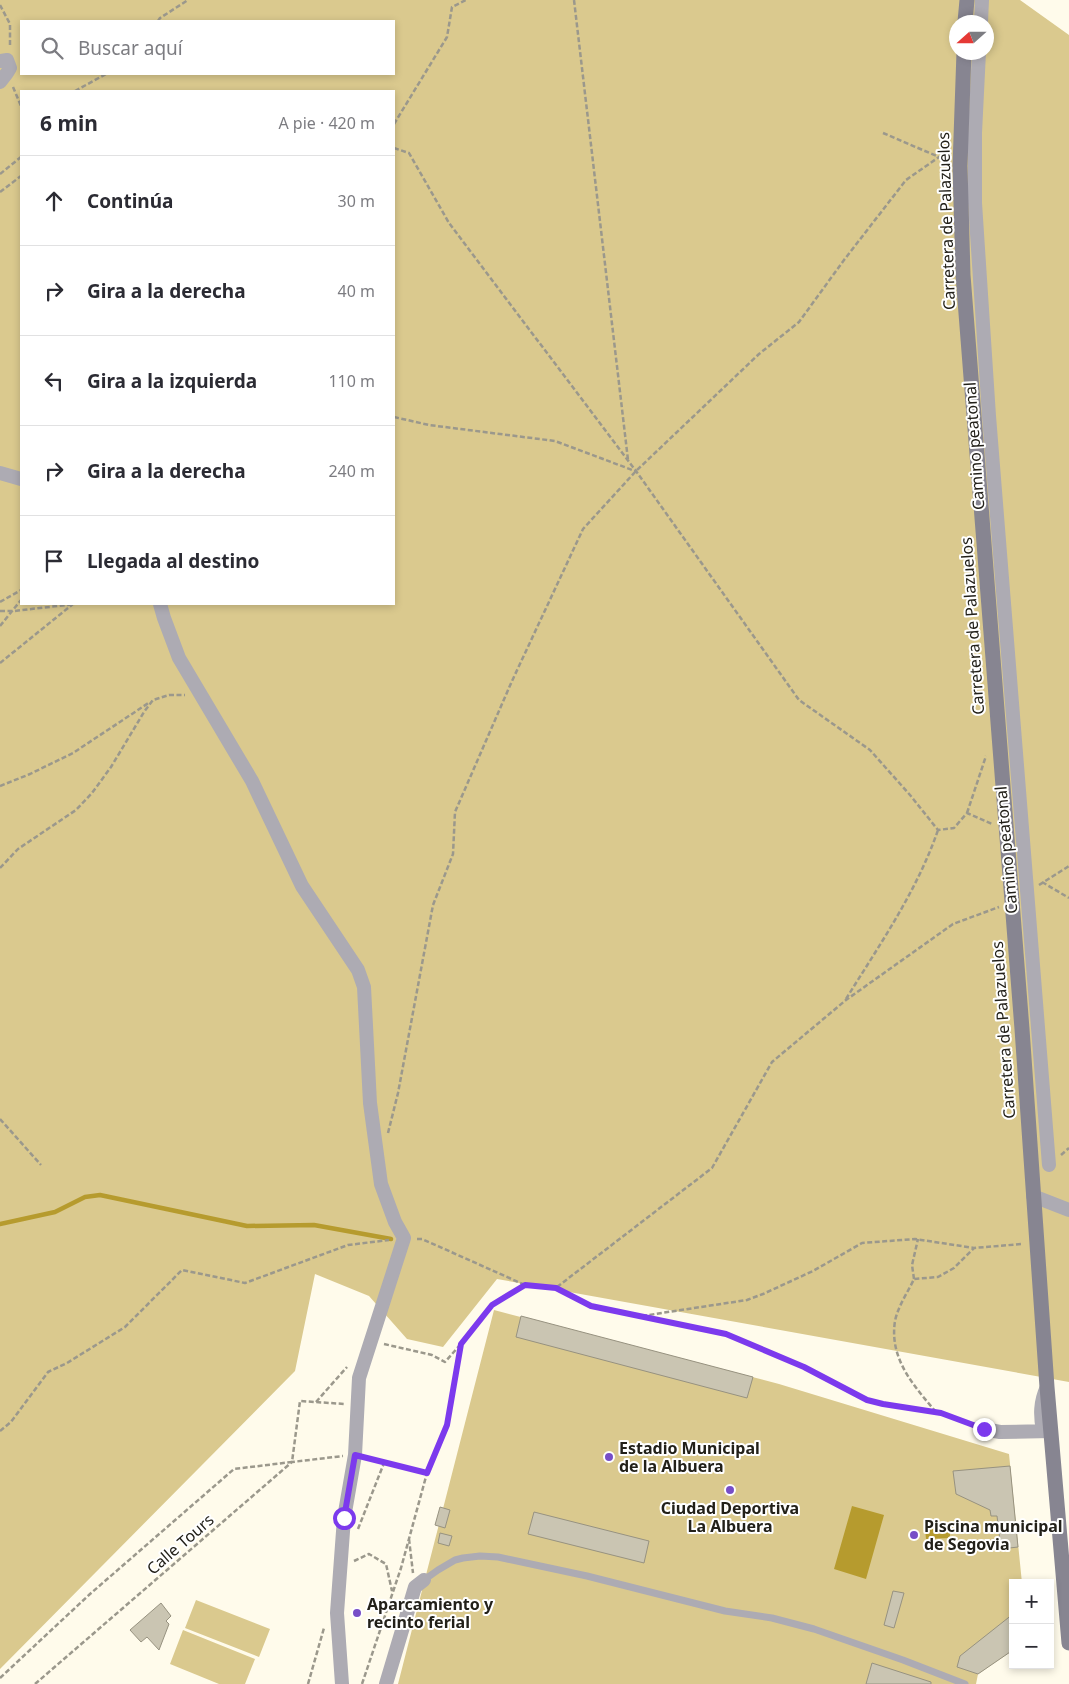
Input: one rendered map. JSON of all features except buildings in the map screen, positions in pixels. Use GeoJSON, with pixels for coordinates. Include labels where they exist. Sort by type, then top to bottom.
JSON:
{"type":"FeatureCollection","features":[{"type":"Feature","properties":{"kind":"street"},"geometry":{"type":"LineString","coordinates":[[966,15],[967,0]]}},
{"type":"Feature","properties":{"kind":"street"},"geometry":{"type":"LineString","coordinates":[[981,15],[982,0]]}},
{"type":"Feature","properties":{"kind":"street","name":"Carretera de Palazuelos"},"geometry":{"type":"LineString","coordinates":[[964,60],[960,166],[963,275],[1022,1029],[1047,1387],[1047,1431],[1069,1643]]}},
{"type":"Feature","properties":{"kind":"street","name":"Camino peatonal"},"geometry":{"type":"LineString","coordinates":[[979,60],[975,133],[975,203],[989,416],[1049,1165]]}},
{"type":"Feature","properties":{"kind":"street"},"geometry":{"type":"LineString","coordinates":[[0,473],[20,478]]}},
{"type":"Feature","properties":{"kind":"street"},"geometry":{"type":"LineString","coordinates":[[160,605],[179,658],[252,781],[302,886],[358,970],[364,987],[370,1103],[381,1184],[395,1222],[404,1238],[359,1378],[355,1455],[344,1518],[337,1612],[342,1684]]}},
{"type":"Feature","properties":{"kind":"street"},"geometry":{"type":"LineString","coordinates":[[1033,1196],[1069,1210]]}},
{"type":"Feature","properties":{"kind":"street"},"geometry":{"type":"LineString","coordinates":[[984,1429],[1000,1432],[1047,1431]]}},
{"type":"Feature","properties":{"kind":"street"},"geometry":{"type":"LineString","coordinates":[[386,1684],[419,1584]]}},
{"type":"Feature","properties":{"kind":"lane"},"geometry":{"type":"LineString","coordinates":[[419,1584],[455,1560],[480,1556],[498,1557],[586,1576],[725,1611],[772,1618],[814,1629],[903,1660],[964,1684]]}},
{"type":"Feature","properties":{"kind":"path"},"geometry":{"type":"LineString","coordinates":[[159,20],[188,0]]}},
{"type":"Feature","properties":{"kind":"path"},"geometry":{"type":"LineString","coordinates":[[395,122],[447,37],[452,7],[466,0]]}},
{"type":"Feature","properties":{"kind":"path"},"geometry":{"type":"LineString","coordinates":[[574,0],[628,461]]}},
{"type":"Feature","properties":{"kind":"path"},"geometry":{"type":"LineString","coordinates":[[0,5],[10,24],[9,53],[4,69],[20,104]]}},
{"type":"Feature","properties":{"kind":"path"},"geometry":{"type":"LineString","coordinates":[[77,90],[104,75]]}},
{"type":"Feature","properties":{"kind":"path"},"geometry":{"type":"LineString","coordinates":[[883,134],[960,166]]}},
{"type":"Feature","properties":{"kind":"path"},"geometry":{"type":"LineString","coordinates":[[395,148],[409,153],[449,223],[636,471],[799,700],[870,750],[938,830]]}},
{"type":"Feature","properties":{"kind":"path"},"geometry":{"type":"LineString","coordinates":[[387,1138],[400,1083],[434,905],[453,854],[455,812],[512,681],[583,529],[636,471],[759,354],[799,322],[906,180],[939,157]]}},
{"type":"Feature","properties":{"kind":"path"},"geometry":{"type":"LineString","coordinates":[[0,174],[20,158]]}},
{"type":"Feature","properties":{"kind":"path"},"geometry":{"type":"LineString","coordinates":[[0,192],[20,177]]}},
{"type":"Feature","properties":{"kind":"path"},"geometry":{"type":"LineString","coordinates":[[395,416],[429,425],[554,441],[636,471]]}},
{"type":"Feature","properties":{"kind":"path"},"geometry":{"type":"LineString","coordinates":[[0,602],[20,591]]}},
{"type":"Feature","properties":{"kind":"path"},"geometry":{"type":"LineString","coordinates":[[0,626],[20,602]]}},
{"type":"Feature","properties":{"kind":"path"},"geometry":{"type":"LineString","coordinates":[[0,611],[65,605]]}},
{"type":"Feature","properties":{"kind":"path"},"geometry":{"type":"LineString","coordinates":[[0,663],[73,605]]}},
{"type":"Feature","properties":{"kind":"path"},"geometry":{"type":"LineString","coordinates":[[0,786],[73,753],[153,700],[169,695],[201,696]]}},
{"type":"Feature","properties":{"kind":"path"},"geometry":{"type":"LineString","coordinates":[[0,868],[18,849],[76,810],[92,793],[111,767],[153,700]]}},
{"type":"Feature","properties":{"kind":"path"},"geometry":{"type":"LineString","coordinates":[[938,830],[954,828],[967,813],[986,755]]}},
{"type":"Feature","properties":{"kind":"path"},"geometry":{"type":"LineString","coordinates":[[967,813],[1005,829]]}},
{"type":"Feature","properties":{"kind":"path"},"geometry":{"type":"LineString","coordinates":[[846,1000],[908,900],[938,830]]}},
{"type":"Feature","properties":{"kind":"path"},"geometry":{"type":"LineString","coordinates":[[1027,893],[1069,866]]}},
{"type":"Feature","properties":{"kind":"path"},"geometry":{"type":"LineString","coordinates":[[556,1288],[712,1168],[772,1062],[846,1000],[953,924],[1011,903]]}},
{"type":"Feature","properties":{"kind":"path"},"geometry":{"type":"LineString","coordinates":[[0,1119],[41,1165]]}},
{"type":"Feature","properties":{"kind":"path"},"geometry":{"type":"LineString","coordinates":[[0,1430],[11,1422],[48,1372],[67,1363],[125,1327],[182,1270],[245,1283],[348,1245],[404,1238],[422,1239],[525,1285],[556,1288],[591,1306],[726,1334],[804,1367],[867,1400],[936,1412],[984,1429]]}},
{"type":"Feature","properties":{"kind":"path"},"geometry":{"type":"LineString","coordinates":[[638,1317],[747,1300],[813,1271],[862,1243],[918,1239],[974,1248],[1036,1243]]}},
{"type":"Feature","properties":{"kind":"path"},"geometry":{"type":"LineString","coordinates":[[918,1239],[912,1265],[914,1279],[895,1320],[895,1338],[898,1356],[908,1377],[936,1412]]}},
{"type":"Feature","properties":{"kind":"path"},"geometry":{"type":"LineString","coordinates":[[914,1279],[938,1277],[954,1268],[974,1248]]}},
{"type":"Feature","properties":{"kind":"path"},"geometry":{"type":"LineString","coordinates":[[370,1342],[432,1356],[445,1362],[492,1305],[525,1285]]}},
{"type":"Feature","properties":{"kind":"path"},"geometry":{"type":"LineString","coordinates":[[362,1684],[393,1592],[427,1473],[447,1425],[461,1344]]}},
{"type":"Feature","properties":{"kind":"path"},"geometry":{"type":"LineString","coordinates":[[315,1402],[352,1362]]}},
{"type":"Feature","properties":{"kind":"path"},"geometry":{"type":"LineString","coordinates":[[292,1462],[300,1401],[358,1405]]}},
{"type":"Feature","properties":{"kind":"path"},"geometry":{"type":"LineString","coordinates":[[0,1678],[90,1594],[234,1469],[355,1455],[427,1473]]}},
{"type":"Feature","properties":{"kind":"path","name":"Calle Tours"},"geometry":{"type":"LineString","coordinates":[[36,1684],[292,1462]]}},
{"type":"Feature","properties":{"kind":"path"},"geometry":{"type":"LineString","coordinates":[[358,1529],[384,1462]]}},
{"type":"Feature","properties":{"kind":"path"},"geometry":{"type":"LineString","coordinates":[[409,1537],[419,1584]]}},
{"type":"Feature","properties":{"kind":"path"},"geometry":{"type":"LineString","coordinates":[[340,1574],[356,1560],[369,1554],[386,1564],[393,1592]]}},
{"type":"Feature","properties":{"kind":"shaded area"},"geometry":{"type":"Polygon","coordinates":[[[0,0],[1020,0],[1069,35],[1069,1382],[497,1279],[443,1347],[407,1339],[369,1296],[315,1274],[295,1371],[0,1669],[0,0]]]}},
{"type":"Feature","properties":{"kind":"shaded area","name":"Ciudad Deportiva La Albuera"},"geometry":{"type":"Polygon","coordinates":[[[494,1310],[779,1384],[1009,1454],[1022,1579],[1009,1579],[1009,1653],[978,1674],[976,1684],[398,1684],[494,1310]]]}},
{"type":"Feature","properties":{"kind":"shaded area"},"geometry":{"type":"Polygon","coordinates":[[[852,1506],[884,1515],[866,1579],[834,1569],[852,1506]]]}},
{"type":"Feature","properties":{"kind":"shaded area"},"geometry":{"type":"Polygon","coordinates":[[[967,1525],[971,1526],[973,1531],[969,1534],[964,1532],[950,1533],[950,1538],[926,1539],[925,1528],[949,1526],[950,1530],[963,1529],[967,1525]]]}},
{"type":"Feature","properties":{"kind":"shaded area"},"geometry":{"type":"Polygon","coordinates":[[[196,1600],[270,1629],[259,1657],[185,1628],[196,1600]]]}},
{"type":"Feature","properties":{"kind":"shaded area"},"geometry":{"type":"Polygon","coordinates":[[[183,1630],[255,1659],[245,1684],[219,1684],[170,1664],[183,1630]]]}},
{"type":"Feature","properties":{"kind":"waterway"},"geometry":{"type":"LineString","coordinates":[[0,1224],[55,1212],[85,1197],[100,1195],[247,1226],[314,1225],[391,1239]]}},
{"type":"Feature","properties":{"kind":"place","name":"Estadio Municipal de la Albuera"},"geometry":{"type":"Point","coordinates":[609,1457]}},
{"type":"Feature","properties":{"kind":"place","name":"Ciudad Deportiva La Albuera"},"geometry":{"type":"Point","coordinates":[730,1490]}},
{"type":"Feature","properties":{"kind":"place","name":"Piscina municipal de Segovia"},"geometry":{"type":"Point","coordinates":[914,1535]}},
{"type":"Feature","properties":{"kind":"place","name":"Aparcamiento y recinto ferial"},"geometry":{"type":"Point","coordinates":[357,1613]}},
{"type":"Feature","properties":{"kind":"route"},"geometry":{"type":"LineString","coordinates":[[344,1518],[355,1455],[427,1473],[447,1425],[461,1344],[492,1305],[525,1285],[556,1288],[591,1306],[726,1334],[804,1367],[867,1400],[941,1413],[984,1429]]}}]}
